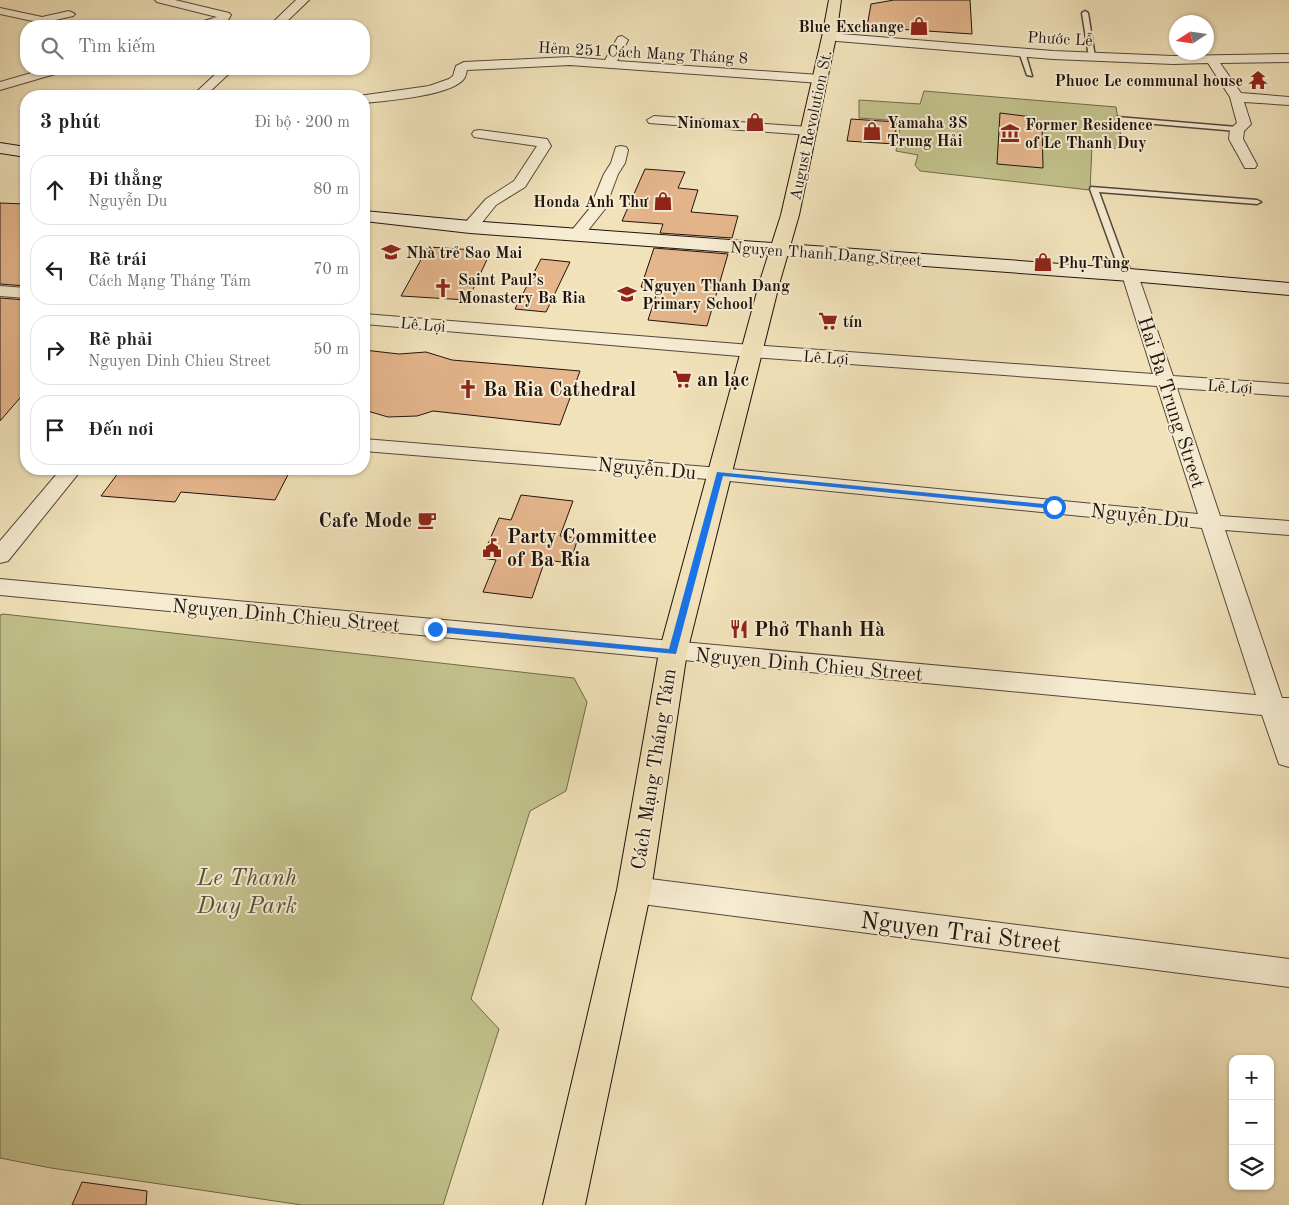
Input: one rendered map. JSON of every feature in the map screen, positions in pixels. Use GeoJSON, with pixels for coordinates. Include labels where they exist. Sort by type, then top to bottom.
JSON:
{"type":"FeatureCollection","features":[{"type":"Feature","properties":{"kind":"main road","name":"August Revolution St."},"geometry":{"type":"LineString","coordinates":[[781,250],[809,131],[835,0]]}},
{"type":"Feature","properties":{"kind":"main road"},"geometry":{"type":"LineString","coordinates":[[0,148],[20,151]]}},
{"type":"Feature","properties":{"kind":"main road","name":"Nguyen Thanh Dang Street"},"geometry":{"type":"LineString","coordinates":[[370,217],[470,227],[1130,275],[1289,289]]}},
{"type":"Feature","properties":{"kind":"main road","name":"Cách Mạng Tháng Tám"},"geometry":{"type":"LineString","coordinates":[[564,1205],[634,890],[673,652],[751,351],[770,281],[781,250]]}},
{"type":"Feature","properties":{"kind":"street"},"geometry":{"type":"LineString","coordinates":[[161,0],[224,14],[226,17],[217,20]]}},
{"type":"Feature","properties":{"kind":"street"},"geometry":{"type":"LineString","coordinates":[[281,20],[302,0]]}},
{"type":"Feature","properties":{"kind":"street"},"geometry":{"type":"LineString","coordinates":[[2,11],[28,3]]}},
{"type":"Feature","properties":{"kind":"street"},"geometry":{"type":"LineString","coordinates":[[2,11],[42,20],[69,14]]}},
{"type":"Feature","properties":{"kind":"street","name":"Phước Lễ"},"geometry":{"type":"LineString","coordinates":[[829,37],[1022,52],[1169,59]]}},
{"type":"Feature","properties":{"kind":"street"},"geometry":{"type":"LineString","coordinates":[[609,64],[622,40]]}},
{"type":"Feature","properties":{"kind":"street","name":"Phước Lễ"},"geometry":{"type":"LineString","coordinates":[[1214,60],[1289,58]]}},
{"type":"Feature","properties":{"kind":"street"},"geometry":{"type":"LineString","coordinates":[[1212,60],[1237,97],[1244,124],[1237,129],[1236,139],[1250,165]]}},
{"type":"Feature","properties":{"kind":"street","name":"Hẻm 251 Cách Mạng Tháng 8"},"geometry":{"type":"LineString","coordinates":[[370,98],[452,84],[459,77],[460,69],[464,66],[544,61],[820,79]]}},
{"type":"Feature","properties":{"kind":"street"},"geometry":{"type":"LineString","coordinates":[[0,86],[38,75]]}},
{"type":"Feature","properties":{"kind":"street"},"geometry":{"type":"LineString","coordinates":[[205,90],[221,75]]}},
{"type":"Feature","properties":{"kind":"street"},"geometry":{"type":"LineString","coordinates":[[1237,97],[1289,102]]}},
{"type":"Feature","properties":{"kind":"street"},"geometry":{"type":"LineString","coordinates":[[654,120],[809,131]]}},
{"type":"Feature","properties":{"kind":"street"},"geometry":{"type":"LineString","coordinates":[[470,227],[491,202],[520,184],[544,146],[542,142],[535,140],[500,139],[479,134]]}},
{"type":"Feature","properties":{"kind":"street"},"geometry":{"type":"LineString","coordinates":[[576,235],[597,209],[611,174],[618,163],[621,150]]}},
{"type":"Feature","properties":{"kind":"street","name":"Hai Ba Trung Street"},"geometry":{"type":"LineString","coordinates":[[1130,275],[1211,522],[1281,708],[1289,757]]}},
{"type":"Feature","properties":{"kind":"street"},"geometry":{"type":"LineString","coordinates":[[0,291],[20,293]]}},
{"type":"Feature","properties":{"kind":"street","name":"Lê Lợi"},"geometry":{"type":"LineString","coordinates":[[370,319],[751,351],[1289,390]]}},
{"type":"Feature","properties":{"kind":"street","name":"Nguyễn Du"},"geometry":{"type":"LineString","coordinates":[[370,445],[720,474],[1289,528]]}},
{"type":"Feature","properties":{"kind":"street"},"geometry":{"type":"LineString","coordinates":[[0,556],[67,475]]}},
{"type":"Feature","properties":{"kind":"street","name":"Nguyen Dinh Chieu Street"},"geometry":{"type":"LineString","coordinates":[[0,587],[1281,708]]}},
{"type":"Feature","properties":{"kind":"street","name":"Nguyen Trai Street"},"geometry":{"type":"LineString","coordinates":[[634,890],[1289,973]]}},
{"type":"Feature","properties":{"kind":"lane"},"geometry":{"type":"LineString","coordinates":[[1085,12],[1092,56]]}},
{"type":"Feature","properties":{"kind":"lane"},"geometry":{"type":"LineString","coordinates":[[1022,52],[1030,75]]}},
{"type":"Feature","properties":{"kind":"lane"},"geometry":{"type":"LineString","coordinates":[[1120,119],[1237,129]]}},
{"type":"Feature","properties":{"kind":"lane"},"geometry":{"type":"LineString","coordinates":[[1130,275],[1119,258],[1094,189],[1257,202]]}},
{"type":"Feature","properties":{"kind":"green space","name":"Former Residence of Le Thanh Duy"},"geometry":{"type":"Polygon","coordinates":[[[924,91],[1116,107],[1123,149],[1092,146],[1090,190],[920,171],[915,165],[918,155],[896,151],[901,121],[859,118],[859,100],[920,104],[924,91]]]}},
{"type":"Feature","properties":{"kind":"green space","name":"Le Thanh Duy Park"},"geometry":{"type":"Polygon","coordinates":[[[0,615],[574,678],[587,702],[566,791],[530,811],[471,999],[499,1029],[443,1205],[302,1205],[51,1168],[0,1158],[0,615]]]}},
{"type":"Feature","properties":{"kind":"building"},"geometry":{"type":"Polygon","coordinates":[[[894,0],[970,0],[972,34],[867,27],[871,4],[894,0]]]}},
{"type":"Feature","properties":{"kind":"building"},"geometry":{"type":"Polygon","coordinates":[[[1000,113],[1032,117],[1031,120],[1042,122],[1043,168],[997,164],[1000,113]]]}},
{"type":"Feature","properties":{"kind":"building","name":"Yamaha 3S Trung Hải"},"geometry":{"type":"Polygon","coordinates":[[[851,119],[897,122],[894,144],[847,141],[851,119]]]}},
{"type":"Feature","properties":{"kind":"building","name":"Honda Anh Thư"},"geometry":{"type":"Polygon","coordinates":[[[645,169],[685,172],[678,188],[698,190],[691,212],[738,216],[732,238],[660,233],[663,224],[622,221],[645,169]]]}},
{"type":"Feature","properties":{"kind":"building"},"geometry":{"type":"Polygon","coordinates":[[[0,203],[20,204],[20,286],[0,284],[0,203]]]}},
{"type":"Feature","properties":{"kind":"building"},"geometry":{"type":"Polygon","coordinates":[[[428,247],[491,251],[468,300],[401,296],[428,247]]]}},
{"type":"Feature","properties":{"kind":"building"},"geometry":{"type":"Polygon","coordinates":[[[654,248],[728,254],[707,326],[648,320],[658,289],[641,287],[654,248]]]}},
{"type":"Feature","properties":{"kind":"building"},"geometry":{"type":"Polygon","coordinates":[[[541,259],[570,262],[546,312],[515,309],[541,259]]]}},
{"type":"Feature","properties":{"kind":"building"},"geometry":{"type":"Polygon","coordinates":[[[0,298],[20,300],[20,398],[0,421],[0,298]]]}},
{"type":"Feature","properties":{"kind":"building","name":"Ba Ria Cathedral"},"geometry":{"type":"Polygon","coordinates":[[[370,351],[399,354],[426,352],[452,360],[580,371],[560,425],[433,411],[417,416],[388,417],[370,412],[370,351]]]}},
{"type":"Feature","properties":{"kind":"building"},"geometry":{"type":"Polygon","coordinates":[[[117,475],[288,475],[275,500],[181,492],[175,502],[101,496],[117,475]]]}},
{"type":"Feature","properties":{"kind":"building"},"geometry":{"type":"Polygon","coordinates":[[[521,495],[573,501],[560,536],[578,538],[570,563],[545,560],[532,598],[483,592],[496,560],[482,558],[499,518],[511,520],[521,495]]]}},
{"type":"Feature","properties":{"kind":"building"},"geometry":{"type":"Polygon","coordinates":[[[82,1182],[147,1191],[146,1205],[72,1205],[82,1182]]]}},
{"type":"Feature","properties":{"kind":"place","name":"Blue Exchange"},"geometry":{"type":"Point","coordinates":[919,26]}},
{"type":"Feature","properties":{"kind":"place","name":"Phuoc Le communal house"},"geometry":{"type":"Point","coordinates":[1258,80]}},
{"type":"Feature","properties":{"kind":"place","name":"Ninomax"},"geometry":{"type":"Point","coordinates":[755,122]}},
{"type":"Feature","properties":{"kind":"place","name":"Yamaha 3S Trung Hải"},"geometry":{"type":"Point","coordinates":[872,131]}},
{"type":"Feature","properties":{"kind":"place","name":"Former Residence of Le Thanh Duy"},"geometry":{"type":"Point","coordinates":[1010,133]}},
{"type":"Feature","properties":{"kind":"place","name":"Honda Anh Thư"},"geometry":{"type":"Point","coordinates":[663,201]}},
{"type":"Feature","properties":{"kind":"place","name":"Nhà trẻ Sao Mai"},"geometry":{"type":"Point","coordinates":[391,252]}},
{"type":"Feature","properties":{"kind":"place","name":"Phụ Tùng"},"geometry":{"type":"Point","coordinates":[1043,262]}},
{"type":"Feature","properties":{"kind":"place","name":"Saint Paul’s Monastery Ba Ria"},"geometry":{"type":"Point","coordinates":[443,288]}},
{"type":"Feature","properties":{"kind":"place","name":"Nguyen Thanh Dang Primary School"},"geometry":{"type":"Point","coordinates":[627,294]}},
{"type":"Feature","properties":{"kind":"place","name":"tín"},"geometry":{"type":"Point","coordinates":[828,321]}},
{"type":"Feature","properties":{"kind":"place","name":"an lạc"},"geometry":{"type":"Point","coordinates":[682,379]}},
{"type":"Feature","properties":{"kind":"place","name":"Ba Ria Cathedral"},"geometry":{"type":"Point","coordinates":[468,389]}},
{"type":"Feature","properties":{"kind":"place","name":"Cafe Mode"},"geometry":{"type":"Point","coordinates":[427,520]}},
{"type":"Feature","properties":{"kind":"place","name":"Party Committee of Ba Ria"},"geometry":{"type":"Point","coordinates":[492,548]}},
{"type":"Feature","properties":{"kind":"place","name":"Phở Thanh Hà"},"geometry":{"type":"Point","coordinates":[739,629]}},
{"type":"Feature","properties":{"kind":"route"},"geometry":{"type":"LineString","coordinates":[[435,629],[673,652],[720,474],[1054,507]]}}]}
